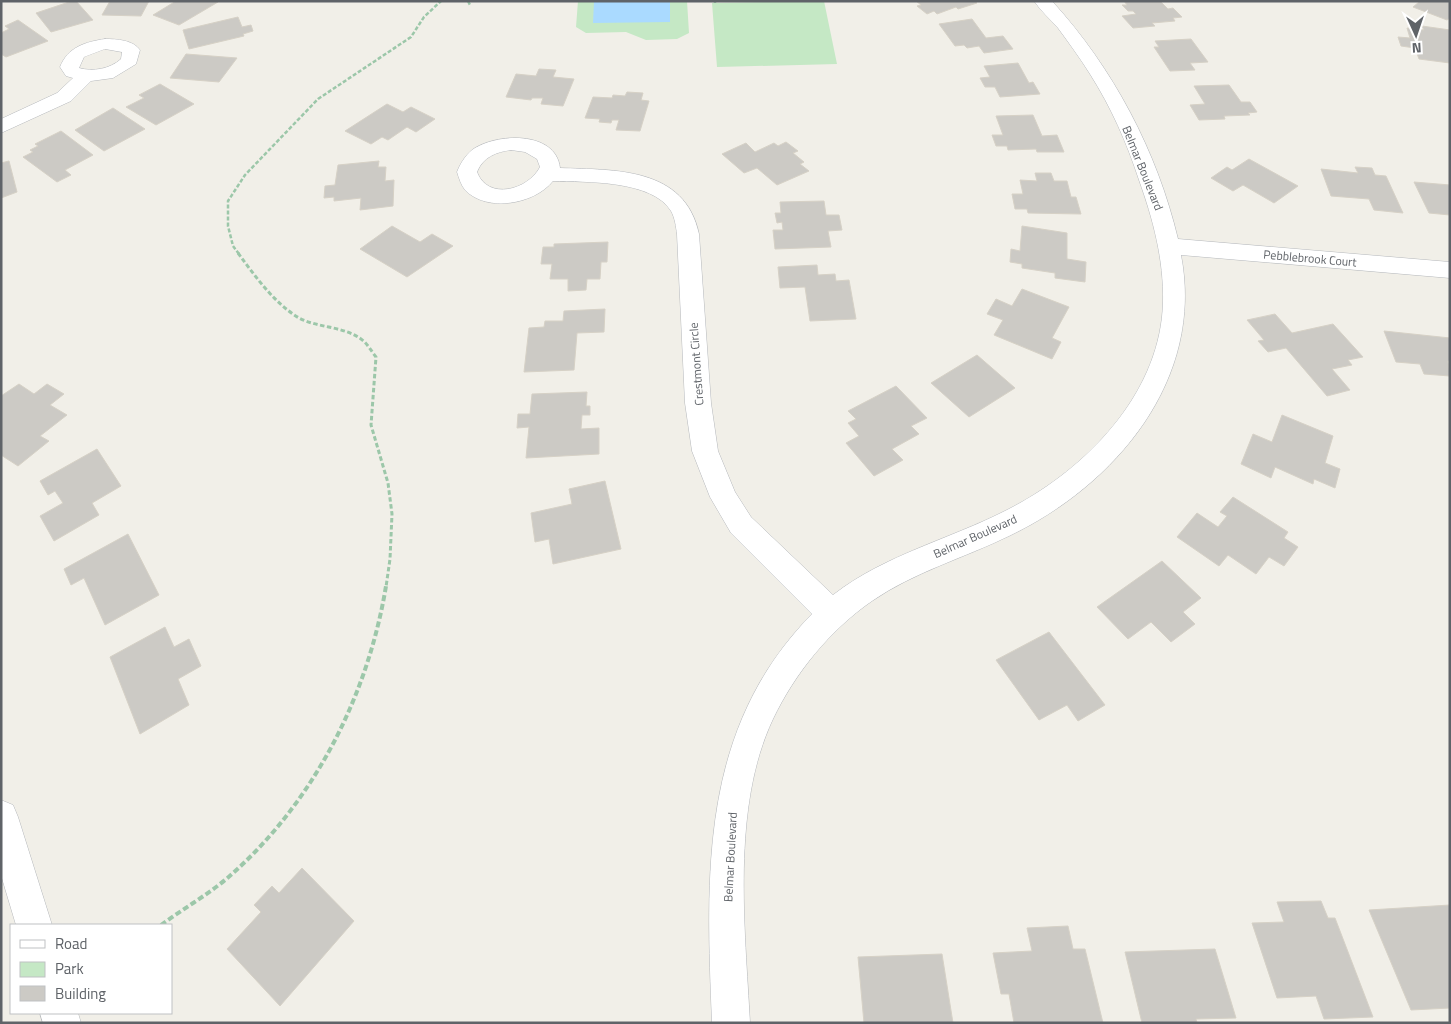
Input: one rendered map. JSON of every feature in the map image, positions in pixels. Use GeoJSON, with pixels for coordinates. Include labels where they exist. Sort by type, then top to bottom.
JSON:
{"type":"FeatureCollection","features":[{"type":"Feature","properties":{"kind":"street","name":"Belmar Boulevard"},"geometry":{"type":"LineString","coordinates":[[731,1023],[727,925],[728,842],[735,790],[755,722],[781,675],[832,614],[876,582],[915,563],[1002,527],[1040,505],[1092,466],[1122,434],[1149,392],[1168,350],[1174,317],[1175,281],[1170,246],[1146,168],[1115,104],[1079,45],[1042,1]]}},
{"type":"Feature","properties":{"kind":"street"},"geometry":{"type":"LineString","coordinates":[[1,127],[64,97],[86,76]]}},
{"type":"Feature","properties":{"kind":"street","name":"Crestmont Circle"},"geometry":{"type":"LineString","coordinates":[[549,174],[634,182],[666,194],[678,204],[685,217],[688,234],[698,403],[705,451],[724,497],[741,525],[832,614]]}},
{"type":"Feature","properties":{"kind":"street","name":"Pebblebrook Court"},"geometry":{"type":"LineString","coordinates":[[1170,246],[1450,270]]}},
{"type":"Feature","properties":{"kind":"street"},"geometry":{"type":"LineString","coordinates":[[1,817],[34,924]]}},
{"type":"Feature","properties":{"kind":"path"},"geometry":{"type":"LineString","coordinates":[[162,924],[231,875],[280,826],[319,769],[352,707],[372,656],[390,559],[392,514],[388,483],[371,425],[376,358],[362,339],[338,329],[301,319],[286,309],[264,286],[232,246],[228,226],[228,201],[245,175],[318,99],[411,37],[424,17],[441,1]]}},
{"type":"Feature","properties":{"kind":"path"},"geometry":{"type":"LineString","coordinates":[[468,1],[470,5]]}},
{"type":"Feature","properties":{"kind":"green space"},"geometry":{"type":"Polygon","coordinates":[[[578,1],[687,1],[689,33],[677,39],[646,40],[626,32],[586,33],[576,27],[578,1]]]}},
{"type":"Feature","properties":{"kind":"green space"},"geometry":{"type":"Polygon","coordinates":[[[824,1],[837,64],[717,67],[712,3],[824,1]]]}},
{"type":"Feature","properties":{"kind":"water"},"geometry":{"type":"Polygon","coordinates":[[[594,1],[670,1],[670,22],[593,23],[594,1]]]}},
{"type":"Feature","properties":{"kind":"building"},"geometry":{"type":"Polygon","coordinates":[[[76,1],[93,20],[51,32],[36,13],[76,1]]]}},
{"type":"Feature","properties":{"kind":"building"},"geometry":{"type":"Polygon","coordinates":[[[110,1],[149,1],[141,16],[102,15],[110,1]]]}},
{"type":"Feature","properties":{"kind":"building"},"geometry":{"type":"Polygon","coordinates":[[[176,1],[218,2],[179,25],[153,15],[176,1]]]}},
{"type":"Feature","properties":{"kind":"building"},"geometry":{"type":"Polygon","coordinates":[[[916,1],[975,1],[977,3],[958,9],[956,7],[937,14],[934,11],[927,14],[917,6],[921,5],[916,1]]]}},
{"type":"Feature","properties":{"kind":"building"},"geometry":{"type":"Polygon","coordinates":[[[1124,1],[1161,2],[1168,9],[1173,8],[1182,17],[1173,18],[1175,21],[1152,23],[1155,26],[1133,28],[1122,16],[1136,14],[1133,11],[1128,11],[1122,5],[1127,5],[1124,1]]]}},
{"type":"Feature","properties":{"kind":"building"},"geometry":{"type":"Polygon","coordinates":[[[1416,1],[1450,1],[1450,18],[1447,20],[1413,7],[1419,2],[1416,1]]]}},
{"type":"Feature","properties":{"kind":"building"},"geometry":{"type":"Polygon","coordinates":[[[238,17],[242,27],[251,25],[253,31],[243,34],[244,36],[189,49],[183,30],[238,17]]]}},
{"type":"Feature","properties":{"kind":"building"},"geometry":{"type":"Polygon","coordinates":[[[972,19],[986,38],[1003,36],[1013,49],[984,53],[979,46],[967,48],[964,45],[955,46],[939,24],[972,19]]]}},
{"type":"Feature","properties":{"kind":"building"},"geometry":{"type":"Polygon","coordinates":[[[18,20],[48,41],[6,57],[1,54],[1,33],[9,29],[5,26],[18,20]]]}},
{"type":"Feature","properties":{"kind":"building"},"geometry":{"type":"Polygon","coordinates":[[[1422,26],[1450,30],[1450,63],[1419,59],[1415,48],[1401,46],[1398,37],[1410,38],[1407,28],[1424,30],[1422,26]]]}},
{"type":"Feature","properties":{"kind":"building"},"geometry":{"type":"Polygon","coordinates":[[[1191,39],[1208,62],[1190,63],[1195,70],[1170,71],[1154,47],[1159,47],[1155,41],[1191,39]]]}},
{"type":"Feature","properties":{"kind":"building"},"geometry":{"type":"Polygon","coordinates":[[[186,54],[237,58],[219,82],[170,78],[186,54]]]}},
{"type":"Feature","properties":{"kind":"building"},"geometry":{"type":"Polygon","coordinates":[[[1018,63],[1029,83],[1033,82],[1040,94],[1000,97],[995,87],[985,87],[980,78],[990,77],[984,66],[1018,63]]]}},
{"type":"Feature","properties":{"kind":"building"},"geometry":{"type":"Polygon","coordinates":[[[539,69],[556,70],[553,77],[574,79],[563,106],[541,104],[543,98],[532,98],[531,100],[506,97],[516,74],[536,76],[539,69]]]}},
{"type":"Feature","properties":{"kind":"building"},"geometry":{"type":"Polygon","coordinates":[[[160,84],[194,104],[156,125],[126,107],[144,98],[139,95],[160,84]]]}},
{"type":"Feature","properties":{"kind":"building"},"geometry":{"type":"Polygon","coordinates":[[[1229,85],[1241,102],[1250,102],[1257,112],[1248,113],[1250,115],[1224,116],[1225,119],[1199,120],[1190,105],[1205,104],[1194,86],[1229,85]]]}},
{"type":"Feature","properties":{"kind":"building"},"geometry":{"type":"Polygon","coordinates":[[[627,92],[643,93],[641,100],[649,101],[640,131],[616,130],[619,120],[612,120],[611,123],[599,122],[600,119],[585,118],[593,97],[612,98],[613,95],[625,96],[627,92]]]}},
{"type":"Feature","properties":{"kind":"building"},"geometry":{"type":"Polygon","coordinates":[[[387,104],[403,112],[411,107],[435,119],[416,132],[407,127],[388,140],[382,137],[371,144],[345,131],[387,104]]]}},
{"type":"Feature","properties":{"kind":"building"},"geometry":{"type":"Polygon","coordinates":[[[113,108],[145,129],[104,151],[75,130],[113,108]]]}},
{"type":"Feature","properties":{"kind":"building"},"geometry":{"type":"Polygon","coordinates":[[[1033,115],[1042,136],[1057,135],[1064,152],[1037,152],[1036,149],[1008,150],[1007,146],[996,146],[992,135],[1003,135],[996,116],[1033,115]]]}},
{"type":"Feature","properties":{"kind":"building"},"geometry":{"type":"Polygon","coordinates":[[[61,131],[93,155],[65,170],[71,175],[57,182],[23,157],[33,152],[30,150],[38,146],[35,144],[61,131]]]}},
{"type":"Feature","properties":{"kind":"building"},"geometry":{"type":"Polygon","coordinates":[[[786,142],[798,151],[793,153],[804,162],[800,164],[809,171],[777,185],[757,168],[744,173],[722,154],[746,143],[755,152],[774,143],[778,146],[786,142]]]}},
{"type":"Feature","properties":{"kind":"building"},"geometry":{"type":"Polygon","coordinates":[[[1249,159],[1298,186],[1274,203],[1243,185],[1233,191],[1211,178],[1227,167],[1232,170],[1249,159]]]}},
{"type":"Feature","properties":{"kind":"building"},"geometry":{"type":"Polygon","coordinates":[[[9,161],[17,192],[1,198],[1,163],[9,161]]]}},
{"type":"Feature","properties":{"kind":"building"},"geometry":{"type":"Polygon","coordinates":[[[379,161],[378,167],[386,167],[385,181],[394,180],[393,206],[360,210],[361,198],[334,201],[334,197],[324,198],[325,186],[335,185],[338,165],[379,161]]]}},
{"type":"Feature","properties":{"kind":"building"},"geometry":{"type":"Polygon","coordinates":[[[1355,167],[1372,168],[1375,175],[1386,176],[1403,213],[1374,210],[1369,199],[1331,196],[1321,169],[1358,173],[1355,167]]]}},
{"type":"Feature","properties":{"kind":"building"},"geometry":{"type":"Polygon","coordinates":[[[1035,173],[1051,173],[1054,181],[1067,181],[1071,197],[1076,197],[1081,214],[1028,213],[1027,209],[1015,209],[1012,194],[1023,194],[1020,180],[1037,181],[1035,173]]]}},
{"type":"Feature","properties":{"kind":"building"},"geometry":{"type":"Polygon","coordinates":[[[1414,182],[1450,185],[1450,215],[1429,213],[1414,182]]]}},
{"type":"Feature","properties":{"kind":"building"},"geometry":{"type":"Polygon","coordinates":[[[824,201],[826,215],[839,215],[842,230],[828,231],[831,247],[775,249],[773,230],[783,230],[782,222],[777,223],[775,213],[781,213],[780,202],[824,201]]]}},
{"type":"Feature","properties":{"kind":"building"},"geometry":{"type":"Polygon","coordinates":[[[392,226],[420,242],[432,234],[453,246],[407,277],[360,249],[392,226]]]}},
{"type":"Feature","properties":{"kind":"building"},"geometry":{"type":"Polygon","coordinates":[[[1022,226],[1067,233],[1067,259],[1086,262],[1085,282],[1055,278],[1055,273],[1022,268],[1022,264],[1010,262],[1011,249],[1020,251],[1022,226]]]}},
{"type":"Feature","properties":{"kind":"building"},"geometry":{"type":"Polygon","coordinates":[[[608,242],[607,262],[601,262],[600,279],[587,279],[586,290],[568,291],[568,279],[550,279],[552,264],[541,264],[543,247],[554,247],[554,244],[608,242]]]}},
{"type":"Feature","properties":{"kind":"building"},"geometry":{"type":"Polygon","coordinates":[[[817,265],[818,275],[835,274],[836,281],[849,280],[856,319],[810,321],[805,287],[780,288],[778,267],[817,265]]]}},
{"type":"Feature","properties":{"kind":"building"},"geometry":{"type":"Polygon","coordinates":[[[1022,289],[1069,307],[1052,338],[1061,342],[1052,359],[994,335],[1003,320],[987,314],[996,299],[1012,306],[1022,289]]]}},
{"type":"Feature","properties":{"kind":"building"},"geometry":{"type":"Polygon","coordinates":[[[605,309],[604,332],[577,333],[574,370],[524,372],[529,328],[544,327],[545,321],[563,321],[564,311],[605,309]]]}},
{"type":"Feature","properties":{"kind":"building"},"geometry":{"type":"Polygon","coordinates":[[[1275,314],[1292,333],[1333,324],[1363,357],[1348,360],[1352,365],[1332,369],[1350,390],[1327,396],[1286,348],[1268,352],[1258,341],[1264,340],[1247,320],[1275,314]]]}},
{"type":"Feature","properties":{"kind":"building"},"geometry":{"type":"Polygon","coordinates":[[[1384,331],[1450,338],[1450,361],[1448,361],[1450,376],[1424,374],[1420,364],[1396,362],[1384,331]]]}},
{"type":"Feature","properties":{"kind":"building"},"geometry":{"type":"Polygon","coordinates":[[[977,355],[1015,388],[969,417],[931,383],[977,355]]]}},
{"type":"Feature","properties":{"kind":"building"},"geometry":{"type":"Polygon","coordinates":[[[19,384],[34,394],[47,384],[64,394],[50,405],[67,415],[40,436],[49,441],[18,466],[1,455],[1,396],[19,384]]]}},
{"type":"Feature","properties":{"kind":"building"},"geometry":{"type":"Polygon","coordinates":[[[896,386],[927,418],[911,426],[919,434],[892,449],[903,460],[874,476],[846,443],[859,436],[848,423],[856,419],[848,411],[896,386]]]}},
{"type":"Feature","properties":{"kind":"building"},"geometry":{"type":"Polygon","coordinates":[[[587,392],[586,406],[590,406],[590,415],[582,415],[581,429],[599,428],[599,454],[526,458],[529,427],[517,428],[518,414],[530,414],[532,394],[587,392]]]}},
{"type":"Feature","properties":{"kind":"building"},"geometry":{"type":"Polygon","coordinates":[[[1282,415],[1333,436],[1325,463],[1340,469],[1335,488],[1314,479],[1313,484],[1275,467],[1271,478],[1241,464],[1253,434],[1272,442],[1282,415]]]}},
{"type":"Feature","properties":{"kind":"building"},"geometry":{"type":"Polygon","coordinates":[[[97,449],[121,486],[92,503],[99,515],[54,541],[40,516],[63,503],[55,491],[48,495],[40,481],[97,449]]]}},
{"type":"Feature","properties":{"kind":"building"},"geometry":{"type":"Polygon","coordinates":[[[605,481],[621,549],[553,564],[549,539],[535,542],[531,513],[572,504],[569,489],[605,481]]]}},
{"type":"Feature","properties":{"kind":"building"},"geometry":{"type":"Polygon","coordinates":[[[1233,497],[1288,532],[1284,538],[1298,547],[1284,566],[1269,557],[1256,574],[1228,555],[1219,566],[1177,537],[1197,513],[1218,527],[1227,516],[1220,512],[1233,497]]]}},
{"type":"Feature","properties":{"kind":"building"},"geometry":{"type":"Polygon","coordinates":[[[128,534],[159,595],[105,625],[84,578],[71,585],[64,569],[128,534]]]}},
{"type":"Feature","properties":{"kind":"building"},"geometry":{"type":"Polygon","coordinates":[[[1162,561],[1201,598],[1183,612],[1195,624],[1171,642],[1151,622],[1128,639],[1097,607],[1162,561]]]}},
{"type":"Feature","properties":{"kind":"building"},"geometry":{"type":"Polygon","coordinates":[[[165,627],[174,647],[189,639],[201,666],[178,679],[189,705],[140,734],[110,657],[165,627]]]}},
{"type":"Feature","properties":{"kind":"building"},"geometry":{"type":"Polygon","coordinates":[[[1049,632],[1105,705],[1078,721],[1067,705],[1039,720],[996,660],[1049,632]]]}},
{"type":"Feature","properties":{"kind":"building"},"geometry":{"type":"Polygon","coordinates":[[[302,868],[354,921],[280,1006],[227,949],[261,912],[254,905],[272,886],[279,893],[302,868]]]}},
{"type":"Feature","properties":{"kind":"building"},"geometry":{"type":"Polygon","coordinates":[[[1321,901],[1328,918],[1335,918],[1373,1017],[1324,1019],[1316,996],[1277,998],[1252,923],[1284,922],[1277,902],[1321,901]]]}},
{"type":"Feature","properties":{"kind":"building"},"geometry":{"type":"Polygon","coordinates":[[[1450,905],[1450,1008],[1411,1010],[1369,910],[1450,905]]]}},
{"type":"Feature","properties":{"kind":"building"},"geometry":{"type":"Polygon","coordinates":[[[1068,926],[1073,949],[1085,949],[1103,1023],[1014,1023],[1009,994],[1001,994],[993,953],[1032,951],[1027,928],[1068,926]]]}},
{"type":"Feature","properties":{"kind":"building"},"geometry":{"type":"Polygon","coordinates":[[[1215,949],[1236,1018],[1196,1019],[1197,1023],[1142,1023],[1125,952],[1215,949]]]}},
{"type":"Feature","properties":{"kind":"building"},"geometry":{"type":"Polygon","coordinates":[[[942,954],[953,1023],[864,1023],[858,957],[942,954]]]}}]}
